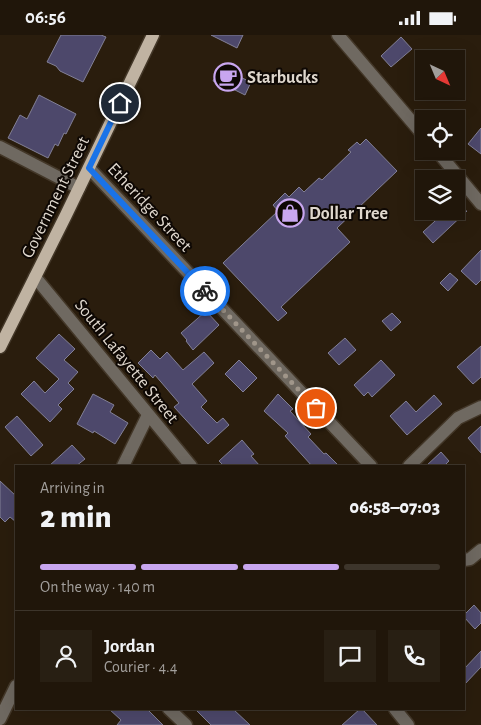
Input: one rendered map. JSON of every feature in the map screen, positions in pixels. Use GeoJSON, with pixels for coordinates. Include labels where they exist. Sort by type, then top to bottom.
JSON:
{"type":"FeatureCollection","features":[{"type":"Feature","properties":{"kind":"main road","name":"Government Street"},"geometry":{"type":"LineString","coordinates":[[0,347],[80,188],[153,35]]}},
{"type":"Feature","properties":{"kind":"street"},"geometry":{"type":"LineString","coordinates":[[338,35],[415,125]]}},
{"type":"Feature","properties":{"kind":"street"},"geometry":{"type":"LineString","coordinates":[[0,147],[80,188]]}},
{"type":"Feature","properties":{"kind":"street"},"geometry":{"type":"LineString","coordinates":[[445,160],[481,203]]}},
{"type":"Feature","properties":{"kind":"street","name":"Etheridge Street"},"geometry":{"type":"LineString","coordinates":[[89,168],[370,465]]}},
{"type":"Feature","properties":{"kind":"street","name":"South Lafayette Street"},"geometry":{"type":"LineString","coordinates":[[35,277],[190,465]]}},
{"type":"Feature","properties":{"kind":"street"},"geometry":{"type":"LineString","coordinates":[[410,465],[458,418],[481,407]]}},
{"type":"Feature","properties":{"kind":"street"},"geometry":{"type":"LineString","coordinates":[[123,465],[148,415]]}},
{"type":"Feature","properties":{"kind":"street"},"geometry":{"type":"LineString","coordinates":[[465,560],[470,559],[481,550]]}},
{"type":"Feature","properties":{"kind":"street"},"geometry":{"type":"LineString","coordinates":[[0,719],[15,688]]}},
{"type":"Feature","properties":{"kind":"street"},"geometry":{"type":"LineString","coordinates":[[170,710],[186,725]]}},
{"type":"Feature","properties":{"kind":"street"},"geometry":{"type":"LineString","coordinates":[[396,710],[408,725]]}},
{"type":"Feature","properties":{"kind":"building"},"geometry":{"type":"Polygon","coordinates":[[[61,35],[101,35],[106,37],[83,82],[60,71],[56,66],[47,62],[61,35]]]}},
{"type":"Feature","properties":{"kind":"building"},"geometry":{"type":"Polygon","coordinates":[[[211,35],[243,35],[237,48],[211,35]]]}},
{"type":"Feature","properties":{"kind":"building"},"geometry":{"type":"Polygon","coordinates":[[[401,37],[412,49],[391,67],[381,56],[401,37]]]}},
{"type":"Feature","properties":{"kind":"building","name":"Starbucks"},"geometry":{"type":"Polygon","coordinates":[[[222,69],[251,82],[245,95],[213,81],[219,70],[221,71],[222,69]]]}},
{"type":"Feature","properties":{"kind":"building"},"geometry":{"type":"Polygon","coordinates":[[[39,95],[76,114],[66,134],[64,133],[58,146],[55,144],[48,158],[8,138],[20,115],[27,119],[39,95]]]}},
{"type":"Feature","properties":{"kind":"building"},"geometry":{"type":"Polygon","coordinates":[[[481,128],[481,154],[468,144],[481,128]]]}},
{"type":"Feature","properties":{"kind":"building"},"geometry":{"type":"Polygon","coordinates":[[[366,139],[397,171],[337,228],[350,242],[281,307],[287,313],[278,321],[223,263],[278,211],[273,205],[285,193],[289,197],[299,187],[304,192],[319,178],[322,180],[351,152],[348,150],[357,142],[360,145],[366,139]]]}},
{"type":"Feature","properties":{"kind":"building"},"geometry":{"type":"Polygon","coordinates":[[[436,220],[457,220],[433,243],[423,232],[436,220]]]}},
{"type":"Feature","properties":{"kind":"building"},"geometry":{"type":"Polygon","coordinates":[[[481,250],[481,280],[476,285],[461,271],[481,250]]]}},
{"type":"Feature","properties":{"kind":"building"},"geometry":{"type":"Polygon","coordinates":[[[450,273],[458,280],[448,291],[440,283],[450,273]]]}},
{"type":"Feature","properties":{"kind":"building"},"geometry":{"type":"Polygon","coordinates":[[[206,311],[219,325],[193,350],[181,333],[206,311]]]}},
{"type":"Feature","properties":{"kind":"building"},"geometry":{"type":"Polygon","coordinates":[[[392,313],[401,322],[391,331],[382,321],[392,313]]]}},
{"type":"Feature","properties":{"kind":"building"},"geometry":{"type":"Polygon","coordinates":[[[59,334],[75,349],[64,360],[78,372],[68,383],[74,389],[58,405],[62,409],[50,422],[21,394],[34,381],[45,393],[59,379],[36,358],[59,334]]]}},
{"type":"Feature","properties":{"kind":"building"},"geometry":{"type":"Polygon","coordinates":[[[345,338],[356,350],[339,365],[328,353],[345,338]]]}},
{"type":"Feature","properties":{"kind":"building"},"geometry":{"type":"Polygon","coordinates":[[[481,346],[481,377],[473,384],[457,367],[481,346]]]}},
{"type":"Feature","properties":{"kind":"building"},"geometry":{"type":"Polygon","coordinates":[[[151,350],[160,359],[167,352],[183,370],[204,352],[214,363],[192,384],[207,401],[201,407],[217,423],[223,418],[229,425],[208,444],[174,407],[179,403],[155,375],[153,378],[138,363],[151,350]]]}},
{"type":"Feature","properties":{"kind":"building"},"geometry":{"type":"Polygon","coordinates":[[[239,360],[257,378],[243,392],[225,374],[239,360]]]}},
{"type":"Feature","properties":{"kind":"building"},"geometry":{"type":"Polygon","coordinates":[[[381,360],[395,375],[372,397],[368,392],[364,396],[354,385],[381,360]]]}},
{"type":"Feature","properties":{"kind":"building"},"geometry":{"type":"Polygon","coordinates":[[[93,394],[114,405],[110,412],[128,423],[115,444],[94,431],[93,433],[77,424],[93,394]]]}},
{"type":"Feature","properties":{"kind":"building"},"geometry":{"type":"Polygon","coordinates":[[[278,394],[293,409],[290,411],[311,434],[308,437],[324,454],[326,453],[338,465],[311,465],[285,436],[288,433],[264,411],[278,394]]]}},
{"type":"Feature","properties":{"kind":"building"},"geometry":{"type":"Polygon","coordinates":[[[434,395],[442,404],[407,435],[390,416],[406,401],[416,412],[434,395]]]}},
{"type":"Feature","properties":{"kind":"building"},"geometry":{"type":"Polygon","coordinates":[[[17,416],[43,445],[31,456],[5,427],[17,416]]]}},
{"type":"Feature","properties":{"kind":"building"},"geometry":{"type":"Polygon","coordinates":[[[481,426],[481,453],[468,438],[481,426]]]}},
{"type":"Feature","properties":{"kind":"building"},"geometry":{"type":"Polygon","coordinates":[[[242,440],[254,454],[251,456],[259,465],[223,465],[219,461],[242,440]]]}},
{"type":"Feature","properties":{"kind":"building"},"geometry":{"type":"Polygon","coordinates":[[[72,445],[85,459],[77,465],[50,465],[72,445]]]}},
{"type":"Feature","properties":{"kind":"building"},"geometry":{"type":"Polygon","coordinates":[[[441,452],[449,461],[445,465],[427,465],[441,452]]]}},
{"type":"Feature","properties":{"kind":"building"},"geometry":{"type":"Polygon","coordinates":[[[0,481],[15,495],[15,521],[10,517],[5,522],[0,517],[0,481]]]}},
{"type":"Feature","properties":{"kind":"building"},"geometry":{"type":"Polygon","coordinates":[[[474,605],[481,613],[481,623],[475,629],[465,618],[465,614],[474,605]]]}},
{"type":"Feature","properties":{"kind":"building"},"geometry":{"type":"Polygon","coordinates":[[[481,651],[481,667],[465,684],[465,668],[481,651]]]}},
{"type":"Feature","properties":{"kind":"building"},"geometry":{"type":"Polygon","coordinates":[[[110,710],[148,710],[163,725],[117,725],[121,720],[110,710]]]}},
{"type":"Feature","properties":{"kind":"building"},"geometry":{"type":"Polygon","coordinates":[[[196,710],[234,710],[250,725],[211,725],[196,710]]]}},
{"type":"Feature","properties":{"kind":"building"},"geometry":{"type":"Polygon","coordinates":[[[359,710],[363,710],[377,725],[342,725],[359,710]]]}},
{"type":"Feature","properties":{"kind":"way so far"},"geometry":{"type":"LineString","coordinates":[[205,291],[316,408]]}},
{"type":"Feature","properties":{"kind":"place","name":"Starbucks"},"geometry":{"type":"Point","coordinates":[228,77]}},
{"type":"Feature","properties":{"kind":"place","name":"Dollar Tree"},"geometry":{"type":"Point","coordinates":[290,213]}},
{"type":"Feature","properties":{"kind":"route"},"geometry":{"type":"LineString","coordinates":[[120,103],[89,168],[205,291]]}}]}
